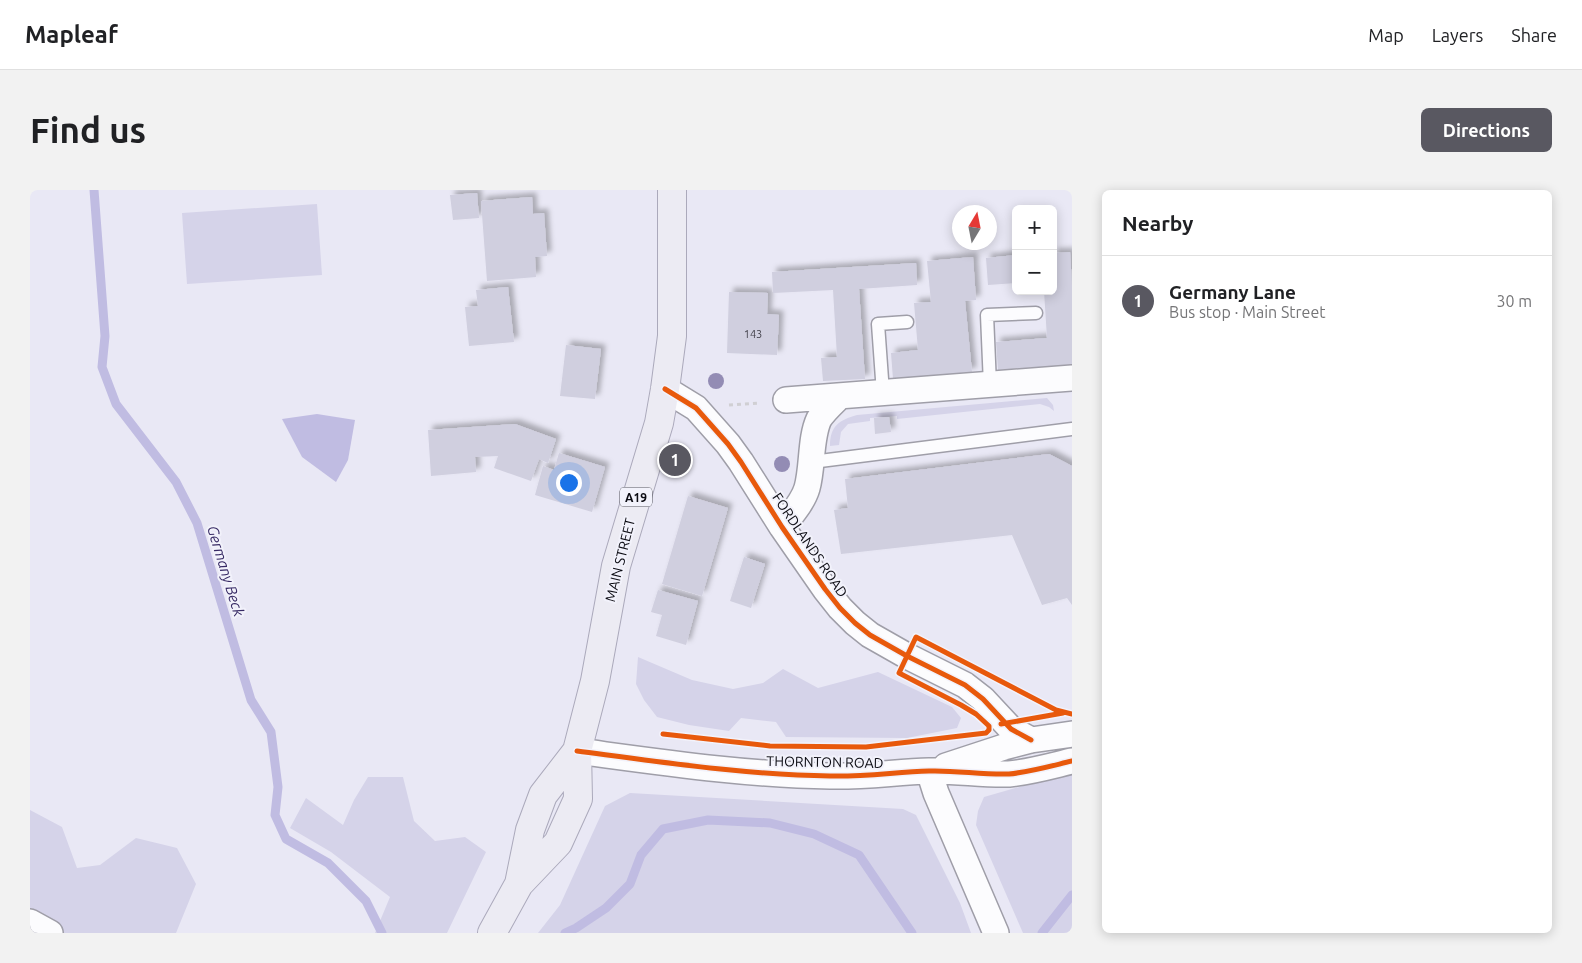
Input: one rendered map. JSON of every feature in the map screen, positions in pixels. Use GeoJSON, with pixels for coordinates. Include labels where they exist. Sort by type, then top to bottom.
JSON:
{"type":"FeatureCollection","features":[{"type":"Feature","properties":{"kind":"main road","name":"MAIN STREET"},"geometry":{"type":"LineString","coordinates":[[492,933],[519,884],[558,842],[578,799],[578,751],[595,681],[616,566],[658,423],[665,389],[672,336],[672,190]]}},
{"type":"Feature","properties":{"kind":"street"},"geometry":{"type":"LineString","coordinates":[[786,400],[1070,380]]}},
{"type":"Feature","properties":{"kind":"street","name":"FORDLANDS ROAD"},"geometry":{"type":"LineString","coordinates":[[665,389],[696,408],[711,424],[741,462],[782,527],[825,590],[840,608],[870,635],[965,686],[983,699],[1011,728],[1031,740]]}},
{"type":"Feature","properties":{"kind":"street"},"geometry":{"type":"LineString","coordinates":[[782,527],[807,489],[814,436],[819,420],[840,396]]}},
{"type":"Feature","properties":{"kind":"street","name":"THORNTON ROAD"},"geometry":{"type":"LineString","coordinates":[[929,771],[965,761],[991,750],[1031,740],[1072,734]]}},
{"type":"Feature","properties":{"kind":"street","name":"THORNTON ROAD"},"geometry":{"type":"LineString","coordinates":[[578,751],[758,772],[857,777],[929,771],[1008,774],[1072,761]]}},
{"type":"Feature","properties":{"kind":"street"},"geometry":{"type":"LineString","coordinates":[[929,771],[936,793],[995,929]]}},
{"type":"Feature","properties":{"kind":"street"},"geometry":{"type":"LineString","coordinates":[[30,922],[50,933]]}},
{"type":"Feature","properties":{"kind":"lane"},"geometry":{"type":"LineString","coordinates":[[990,385],[987,315],[1036,313]]}},
{"type":"Feature","properties":{"kind":"lane"},"geometry":{"type":"LineString","coordinates":[[883,393],[878,324],[907,322]]}},
{"type":"Feature","properties":{"kind":"lane"},"geometry":{"type":"LineString","coordinates":[[812,462],[1072,429]]}},
{"type":"Feature","properties":{"kind":"path"},"geometry":{"type":"LineString","coordinates":[[696,408],[786,400]]}},
{"type":"Feature","properties":{"kind":"shaded area"},"geometry":{"type":"Polygon","coordinates":[[[317,204],[322,275],[187,284],[182,213],[317,204]]]}},
{"type":"Feature","properties":{"kind":"shaded area"},"geometry":{"type":"Polygon","coordinates":[[[1047,398],[1053,405],[1054,411],[1040,404],[897,419],[897,416],[870,418],[870,421],[848,424],[841,432],[839,445],[830,446],[832,433],[837,425],[845,419],[857,415],[1047,398]]]}},
{"type":"Feature","properties":{"kind":"shaded area"},"geometry":{"type":"Polygon","coordinates":[[[317,414],[355,420],[348,460],[336,482],[302,457],[282,419],[317,414]]]}},
{"type":"Feature","properties":{"kind":"shaded area"},"geometry":{"type":"Polygon","coordinates":[[[638,657],[692,680],[733,689],[763,683],[783,669],[818,688],[878,672],[952,707],[961,718],[957,728],[907,738],[786,737],[776,722],[741,718],[729,731],[689,725],[657,717],[644,700],[636,684],[638,657]]]}},
{"type":"Feature","properties":{"kind":"shaded area"},"geometry":{"type":"Polygon","coordinates":[[[1072,772],[1072,933],[1023,933],[976,825],[978,811],[984,797],[1072,772]]]}},
{"type":"Feature","properties":{"kind":"shaded area"},"geometry":{"type":"Polygon","coordinates":[[[368,777],[403,777],[414,821],[435,841],[465,837],[486,852],[447,933],[375,933],[390,897],[331,852],[290,828],[306,798],[343,825],[354,800],[368,777]]]}},
{"type":"Feature","properties":{"kind":"shaded area"},"geometry":{"type":"Polygon","coordinates":[[[630,793],[903,809],[916,815],[960,903],[971,933],[538,933],[560,905],[605,806],[630,793]]]}},
{"type":"Feature","properties":{"kind":"shaded area"},"geometry":{"type":"Polygon","coordinates":[[[30,810],[62,827],[77,868],[100,865],[136,838],[177,848],[196,884],[176,933],[30,933],[30,810]]]}},
{"type":"Feature","properties":{"kind":"building"},"geometry":{"type":"Polygon","coordinates":[[[477,193],[479,218],[453,220],[450,195],[477,193]]]}},
{"type":"Feature","properties":{"kind":"building"},"geometry":{"type":"Polygon","coordinates":[[[532,197],[533,214],[544,213],[547,256],[535,257],[536,277],[487,281],[481,201],[532,197]]]}},
{"type":"Feature","properties":{"kind":"building"},"geometry":{"type":"Polygon","coordinates":[[[1070,252],[1072,365],[998,370],[996,342],[1047,338],[1044,295],[1057,295],[1057,253],[1070,252]]]}},
{"type":"Feature","properties":{"kind":"building"},"geometry":{"type":"Polygon","coordinates":[[[1012,255],[1012,283],[988,285],[986,258],[1012,255]]]}},
{"type":"Feature","properties":{"kind":"building"},"geometry":{"type":"Polygon","coordinates":[[[973,257],[976,300],[965,301],[972,372],[893,379],[891,353],[918,350],[914,303],[931,302],[927,261],[973,257]]]}},
{"type":"Feature","properties":{"kind":"building"},"geometry":{"type":"Polygon","coordinates":[[[916,263],[917,285],[859,289],[865,379],[823,381],[821,358],[837,357],[833,290],[773,293],[772,272],[916,263]]]}},
{"type":"Feature","properties":{"kind":"building"},"geometry":{"type":"Polygon","coordinates":[[[508,287],[514,342],[469,346],[465,307],[478,306],[476,290],[508,287]]]}},
{"type":"Feature","properties":{"kind":"building"},"geometry":{"type":"Polygon","coordinates":[[[729,292],[768,293],[767,314],[779,315],[777,355],[727,353],[729,292]]]}},
{"type":"Feature","properties":{"kind":"building"},"geometry":{"type":"Polygon","coordinates":[[[566,345],[601,349],[595,399],[560,396],[566,345]]]}},
{"type":"Feature","properties":{"kind":"building"},"geometry":{"type":"Polygon","coordinates":[[[889,417],[891,432],[875,434],[874,418],[889,417]]]}},
{"type":"Feature","properties":{"kind":"building"},"geometry":{"type":"Polygon","coordinates":[[[515,424],[556,439],[548,463],[539,459],[531,481],[494,468],[498,456],[475,457],[476,472],[431,476],[428,430],[515,424]]]}},
{"type":"Feature","properties":{"kind":"building"},"geometry":{"type":"Polygon","coordinates":[[[559,453],[605,467],[592,512],[535,495],[543,466],[554,470],[559,453]]]}},
{"type":"Feature","properties":{"kind":"building"},"geometry":{"type":"Polygon","coordinates":[[[1049,454],[1072,466],[1072,605],[1067,598],[1042,605],[1012,535],[841,554],[834,510],[848,508],[845,479],[1049,454]]]}},
{"type":"Feature","properties":{"kind":"building"},"geometry":{"type":"Polygon","coordinates":[[[688,496],[728,508],[702,596],[662,584],[688,496]]]}},
{"type":"Feature","properties":{"kind":"building"},"geometry":{"type":"Polygon","coordinates":[[[744,557],[765,564],[751,608],[730,601],[744,557]]]}},
{"type":"Feature","properties":{"kind":"building"},"geometry":{"type":"Polygon","coordinates":[[[658,590],[698,601],[686,645],[656,636],[662,615],[651,612],[658,590]]]}},
{"type":"Feature","properties":{"kind":"waterway","name":"Germany Beck"},"geometry":{"type":"LineString","coordinates":[[94,190],[105,336],[102,367],[116,404],[176,482],[197,523],[251,700],[271,732],[278,787],[275,815],[286,839],[328,863],[366,901],[382,933]]}},
{"type":"Feature","properties":{"kind":"waterway","name":"Germany Beck"},"geometry":{"type":"LineString","coordinates":[[565,933],[606,908],[630,884],[641,855],[663,829],[708,820],[770,823],[814,834],[859,855],[912,933]]}},
{"type":"Feature","properties":{"kind":"waterway","name":"Germany Beck"},"geometry":{"type":"LineString","coordinates":[[1042,933],[1072,895]]}},
{"type":"Feature","properties":{"kind":"cycle path"},"geometry":{"type":"LineString","coordinates":[[665,389],[696,408],[728,444],[825,589],[855,623],[870,635],[907,656],[965,685],[983,699],[1011,729],[1031,740]]}},
{"type":"Feature","properties":{"kind":"cycle path"},"geometry":{"type":"LineString","coordinates":[[663,734],[770,746],[866,747],[986,733],[989,730],[989,726],[976,714],[899,673],[916,637],[1056,710],[1072,714]]}},
{"type":"Feature","properties":{"kind":"cycle path"},"geometry":{"type":"LineString","coordinates":[[1001,724],[1063,713]]}},
{"type":"Feature","properties":{"kind":"cycle path"},"geometry":{"type":"LineString","coordinates":[[577,751],[735,771],[830,776],[939,771],[1009,774],[1072,761]]}},
{"type":"Feature","properties":{"kind":"place","name":"Germany Lane"},"geometry":{"type":"Point","coordinates":[675,460]}}]}
